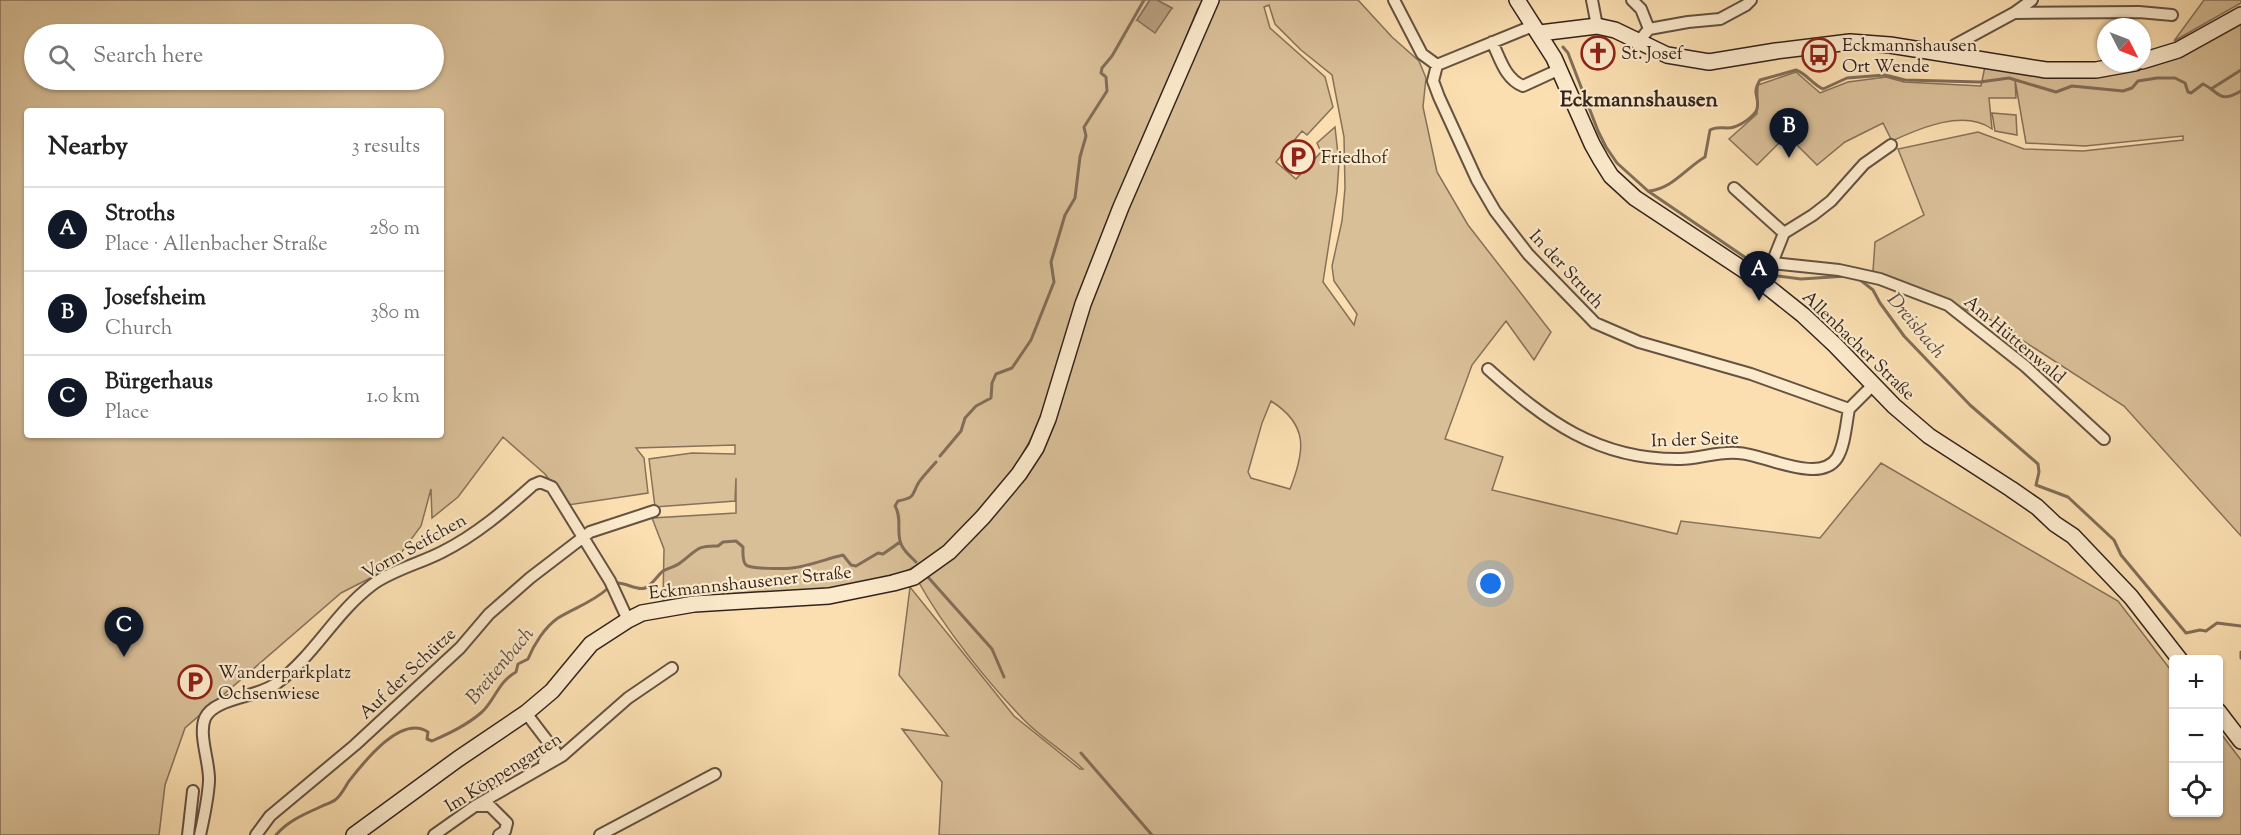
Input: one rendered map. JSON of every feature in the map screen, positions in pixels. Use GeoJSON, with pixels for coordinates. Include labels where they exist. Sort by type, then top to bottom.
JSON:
{"type":"FeatureCollection","features":[{"type":"Feature","properties":{"kind":"main road","name":"Eckmannshausener Straße"},"geometry":{"type":"LineString","coordinates":[[354,835],[458,759],[526,713],[552,692],[591,644],[642,613],[694,604],[829,596],[914,577],[949,552],[983,517],[1019,474],[1036,448],[1048,419],[1091,282],[1200,21],[1211,0]]}},
{"type":"Feature","properties":{"kind":"main road","name":"Allenbacher Straße"},"geometry":{"type":"LineString","coordinates":[[1517,0],[1560,69],[1592,144],[1611,176],[1635,198],[1765,271],[1803,315],[1873,385],[1929,436],[2037,507],[2055,524],[2073,536],[2131,597],[2176,655]]}},
{"type":"Feature","properties":{"kind":"main road"},"geometry":{"type":"LineString","coordinates":[[2151,58],[2178,50],[2241,15]]}},
{"type":"Feature","properties":{"kind":"main road"},"geometry":{"type":"LineString","coordinates":[[1537,29],[1597,26],[1615,30],[1667,55],[1709,62],[1850,42],[1890,45],[2018,67],[2073,71],[2097,70]]}},
{"type":"Feature","properties":{"kind":"main road"},"geometry":{"type":"LineString","coordinates":[[2223,718],[2241,741]]}},
{"type":"Feature","properties":{"kind":"street"},"geometry":{"type":"LineString","coordinates":[[1394,0],[1422,54],[1437,65],[1492,42],[1537,29]]}},
{"type":"Feature","properties":{"kind":"street"},"geometry":{"type":"LineString","coordinates":[[1592,0],[1597,26]]}},
{"type":"Feature","properties":{"kind":"street"},"geometry":{"type":"LineString","coordinates":[[1632,0],[1641,9],[1649,29]]}},
{"type":"Feature","properties":{"kind":"street"},"geometry":{"type":"LineString","coordinates":[[1639,41],[1649,29],[1720,19],[1751,0]]}},
{"type":"Feature","properties":{"kind":"street"},"geometry":{"type":"LineString","coordinates":[[1947,55],[1955,45],[2014,13],[2032,0]]}},
{"type":"Feature","properties":{"kind":"street"},"geometry":{"type":"LineString","coordinates":[[2014,13],[2139,12],[2172,15]]}},
{"type":"Feature","properties":{"kind":"street"},"geometry":{"type":"LineString","coordinates":[[1492,42],[1508,76],[1517,84],[1523,86],[1560,69]]}},
{"type":"Feature","properties":{"kind":"street","name":"In der Struth"},"geometry":{"type":"LineString","coordinates":[[1437,65],[1433,81],[1439,97],[1477,180],[1495,211],[1528,254],[1595,323],[1639,342],[1751,374],[1849,409]]}},
{"type":"Feature","properties":{"kind":"street"},"geometry":{"type":"LineString","coordinates":[[1765,271],[1784,234],[1831,201],[1864,164],[1891,145]]}},
{"type":"Feature","properties":{"kind":"street"},"geometry":{"type":"LineString","coordinates":[[1734,188],[1784,234]]}},
{"type":"Feature","properties":{"kind":"street","name":"Am Hüttenwald"},"geometry":{"type":"LineString","coordinates":[[1765,271],[1839,270],[1880,279],[1948,305],[2025,366],[2104,439]]}},
{"type":"Feature","properties":{"kind":"street","name":"In der Seite"},"geometry":{"type":"LineString","coordinates":[[1488,369],[1524,402],[1576,436],[1627,454],[1649,458],[1682,459],[1720,453],[1739,453],[1804,469],[1820,469],[1829,466],[1838,457],[1849,409]]}},
{"type":"Feature","properties":{"kind":"street"},"geometry":{"type":"LineString","coordinates":[[1849,409],[1873,385]]}},
{"type":"Feature","properties":{"kind":"street","name":"Vorm Seifchen"},"geometry":{"type":"LineString","coordinates":[[200,835],[209,779],[203,728],[207,714],[213,708],[276,685],[296,667],[346,609],[373,584],[471,536],[533,485],[540,482],[552,487],[582,536]]}},
{"type":"Feature","properties":{"kind":"street","name":"Auf der Schütze"},"geometry":{"type":"LineString","coordinates":[[256,835],[270,816],[355,745],[460,648],[502,601],[582,536],[654,511]]}},
{"type":"Feature","properties":{"kind":"street"},"geometry":{"type":"LineString","coordinates":[[582,536],[610,581],[628,620]]}},
{"type":"Feature","properties":{"kind":"street","name":"Im Köppengarten"},"geometry":{"type":"LineString","coordinates":[[434,835],[475,806],[562,756],[628,698],[672,668]]}},
{"type":"Feature","properties":{"kind":"street"},"geometry":{"type":"LineString","coordinates":[[526,713],[555,751],[540,768]]}},
{"type":"Feature","properties":{"kind":"street"},"geometry":{"type":"LineString","coordinates":[[600,835],[715,774]]}},
{"type":"Feature","properties":{"kind":"street"},"geometry":{"type":"LineString","coordinates":[[188,835],[193,791]]}},
{"type":"Feature","properties":{"kind":"street"},"geometry":{"type":"LineString","coordinates":[[475,806],[490,806],[507,824],[505,831],[499,835]]}},
{"type":"Feature","properties":{"kind":"shaded area"},"geometry":{"type":"Polygon","coordinates":[[[0,0],[1150,0],[1137,20],[1172,8],[1157,0],[1203,0],[1078,303],[1038,426],[1013,471],[936,554],[905,572],[826,590],[663,601],[664,549],[652,518],[736,513],[736,478],[735,501],[655,507],[649,459],[692,453],[735,454],[735,445],[636,448],[644,458],[648,493],[568,505],[545,474],[503,437],[458,497],[432,518],[431,489],[421,526],[390,568],[341,593],[185,728],[165,785],[159,835],[0,835],[0,0]]]}},
{"type":"Feature","properties":{"kind":"shaded area"},"geometry":{"type":"Polygon","coordinates":[[[1150,0],[1157,0],[1172,8],[1155,33],[1137,20],[1150,0]]]}},
{"type":"Feature","properties":{"kind":"shaded area"},"geometry":{"type":"Polygon","coordinates":[[[1217,0],[1358,0],[1392,37],[1419,61],[1426,78],[1423,107],[1437,172],[1468,225],[1551,332],[1534,360],[1506,321],[1472,365],[1445,439],[1503,457],[1492,490],[1677,534],[1681,521],[1820,538],[1881,463],[2118,601],[2169,668],[2169,817],[2223,817],[2223,736],[2241,760],[2241,835],[939,835],[942,782],[902,729],[948,736],[899,675],[910,587],[1014,716],[1080,769],[1083,769],[1032,728],[996,690],[954,636],[918,581],[1039,449],[1086,303],[1217,0]],[[1269,5],[1264,7],[1270,28],[1325,77],[1333,107],[1307,135],[1302,131],[1276,162],[1296,179],[1321,152],[1317,143],[1335,127],[1339,163],[1337,192],[1323,282],[1354,325],[1357,314],[1334,281],[1332,266],[1342,221],[1345,188],[1344,137],[1332,75],[1301,50],[1275,24],[1269,5]],[[1271,401],[1248,472],[1251,478],[1290,489],[1301,451],[1298,429],[1283,410],[1271,401]]]}},
{"type":"Feature","properties":{"kind":"shaded area"},"geometry":{"type":"Polygon","coordinates":[[[2204,0],[2241,0],[2241,3],[2174,41],[2204,0]]]}},
{"type":"Feature","properties":{"kind":"shaded area"},"geometry":{"type":"Polygon","coordinates":[[[2241,21],[2241,536],[2124,406],[1991,320],[1873,271],[1875,242],[1924,215],[1898,149],[1978,132],[2024,149],[2083,151],[2183,140],[2183,136],[2085,146],[2026,143],[2015,80],[2016,98],[1989,98],[1992,129],[1981,123],[1955,121],[1929,126],[1892,141],[1883,123],[1845,142],[1817,165],[1787,135],[1757,165],[1729,139],[1757,114],[1758,85],[1796,72],[1820,93],[1848,82],[1886,77],[1904,82],[1981,86],[1985,66],[2061,78],[2151,72],[2151,61],[2241,21]]]}},
{"type":"Feature","properties":{"kind":"shaded area"},"geometry":{"type":"Polygon","coordinates":[[[1992,113],[2016,115],[2017,135],[1995,131],[1992,113]]]}},
{"type":"Feature","properties":{"kind":"waterway"},"geometry":{"type":"LineString","coordinates":[[940,456],[961,431],[965,418],[976,406],[991,398],[992,383],[996,374],[1012,368],[1031,340],[1054,282],[1051,262],[1065,215],[1075,198],[1080,157],[1086,136],[1084,127],[1107,91],[1106,77],[1101,73],[1102,68],[1112,56],[1144,0]]}},
{"type":"Feature","properties":{"kind":"waterway","name":"Dreisbach"},"geometry":{"type":"LineString","coordinates":[[1563,47],[1568,53],[1606,147],[1617,163],[1648,191],[1771,275],[1801,279],[1847,276]]}},
{"type":"Feature","properties":{"kind":"waterway"},"geometry":{"type":"LineString","coordinates":[[1649,191],[1672,182],[1705,157],[1710,130],[1734,127],[1754,114],[1757,109],[1756,89],[1760,80],[1796,70],[1823,89],[1847,78],[1885,75],[1905,80],[1980,82],[2009,78],[2056,92],[2072,86],[2123,91],[2132,88],[2138,81],[2175,78],[2185,83],[2188,92],[2191,93],[2203,84],[2223,97],[2241,91]]}},
{"type":"Feature","properties":{"kind":"waterway"},"geometry":{"type":"LineString","coordinates":[[2211,89],[2241,70]]}},
{"type":"Feature","properties":{"kind":"waterway","name":"Dreisbach"},"geometry":{"type":"LineString","coordinates":[[1859,279],[1873,290],[1904,336],[1970,405],[2038,464],[2036,485],[2068,497],[2114,540],[2121,555],[2186,633],[2206,631],[2217,623],[2241,626]]}},
{"type":"Feature","properties":{"kind":"waterway"},"geometry":{"type":"LineString","coordinates":[[916,562],[900,541],[895,506],[898,501],[913,495],[919,482],[936,462]]}},
{"type":"Feature","properties":{"kind":"waterway","name":"Breitenbach"},"geometry":{"type":"LineString","coordinates":[[618,583],[645,588],[663,571],[678,564],[696,550],[718,546],[723,542],[736,541],[743,547],[743,559],[746,565],[776,569],[798,567],[843,555],[851,565],[856,566],[878,553],[883,554],[900,542]]}},
{"type":"Feature","properties":{"kind":"waterway"},"geometry":{"type":"LineString","coordinates":[[927,576],[992,649],[1004,677]]}},
{"type":"Feature","properties":{"kind":"waterway","name":"Breitenbach"},"geometry":{"type":"LineString","coordinates":[[276,835],[295,819],[337,798],[373,752],[395,735],[406,729],[417,728],[428,732],[427,739],[432,741],[476,717],[505,681],[516,672],[518,664],[528,659],[549,626],[558,618],[607,589]]}},
{"type":"Feature","properties":{"kind":"waterway","name":"Dreisbach"},"geometry":{"type":"LineString","coordinates":[[2241,652],[2241,658]]}},
{"type":"Feature","properties":{"kind":"waterway"},"geometry":{"type":"LineString","coordinates":[[1081,753],[1152,835]]}},
{"type":"Feature","properties":{"kind":"place","name":"St. Josef"},"geometry":{"type":"Point","coordinates":[1598,53]}},
{"type":"Feature","properties":{"kind":"place","name":"Eckmannshausen Ort Wende"},"geometry":{"type":"Point","coordinates":[1819,55]}},
{"type":"Feature","properties":{"kind":"place","name":"Friedhof"},"geometry":{"type":"Point","coordinates":[1298,157]}},
{"type":"Feature","properties":{"kind":"place","name":"Josefsheim"},"geometry":{"type":"Point","coordinates":[1789,158]}},
{"type":"Feature","properties":{"kind":"place","name":"Stroths"},"geometry":{"type":"Point","coordinates":[1759,301]}},
{"type":"Feature","properties":{"kind":"place","name":"Bürgerhaus"},"geometry":{"type":"Point","coordinates":[124,657]}},
{"type":"Feature","properties":{"kind":"place","name":"Wanderparkplatz Ochsenwiese"},"geometry":{"type":"Point","coordinates":[195,682]}},
{"type":"Feature","properties":{"kind":"district","name":"Eckmannshausen"},"geometry":{"type":"Point","coordinates":[1639,99]}}]}
